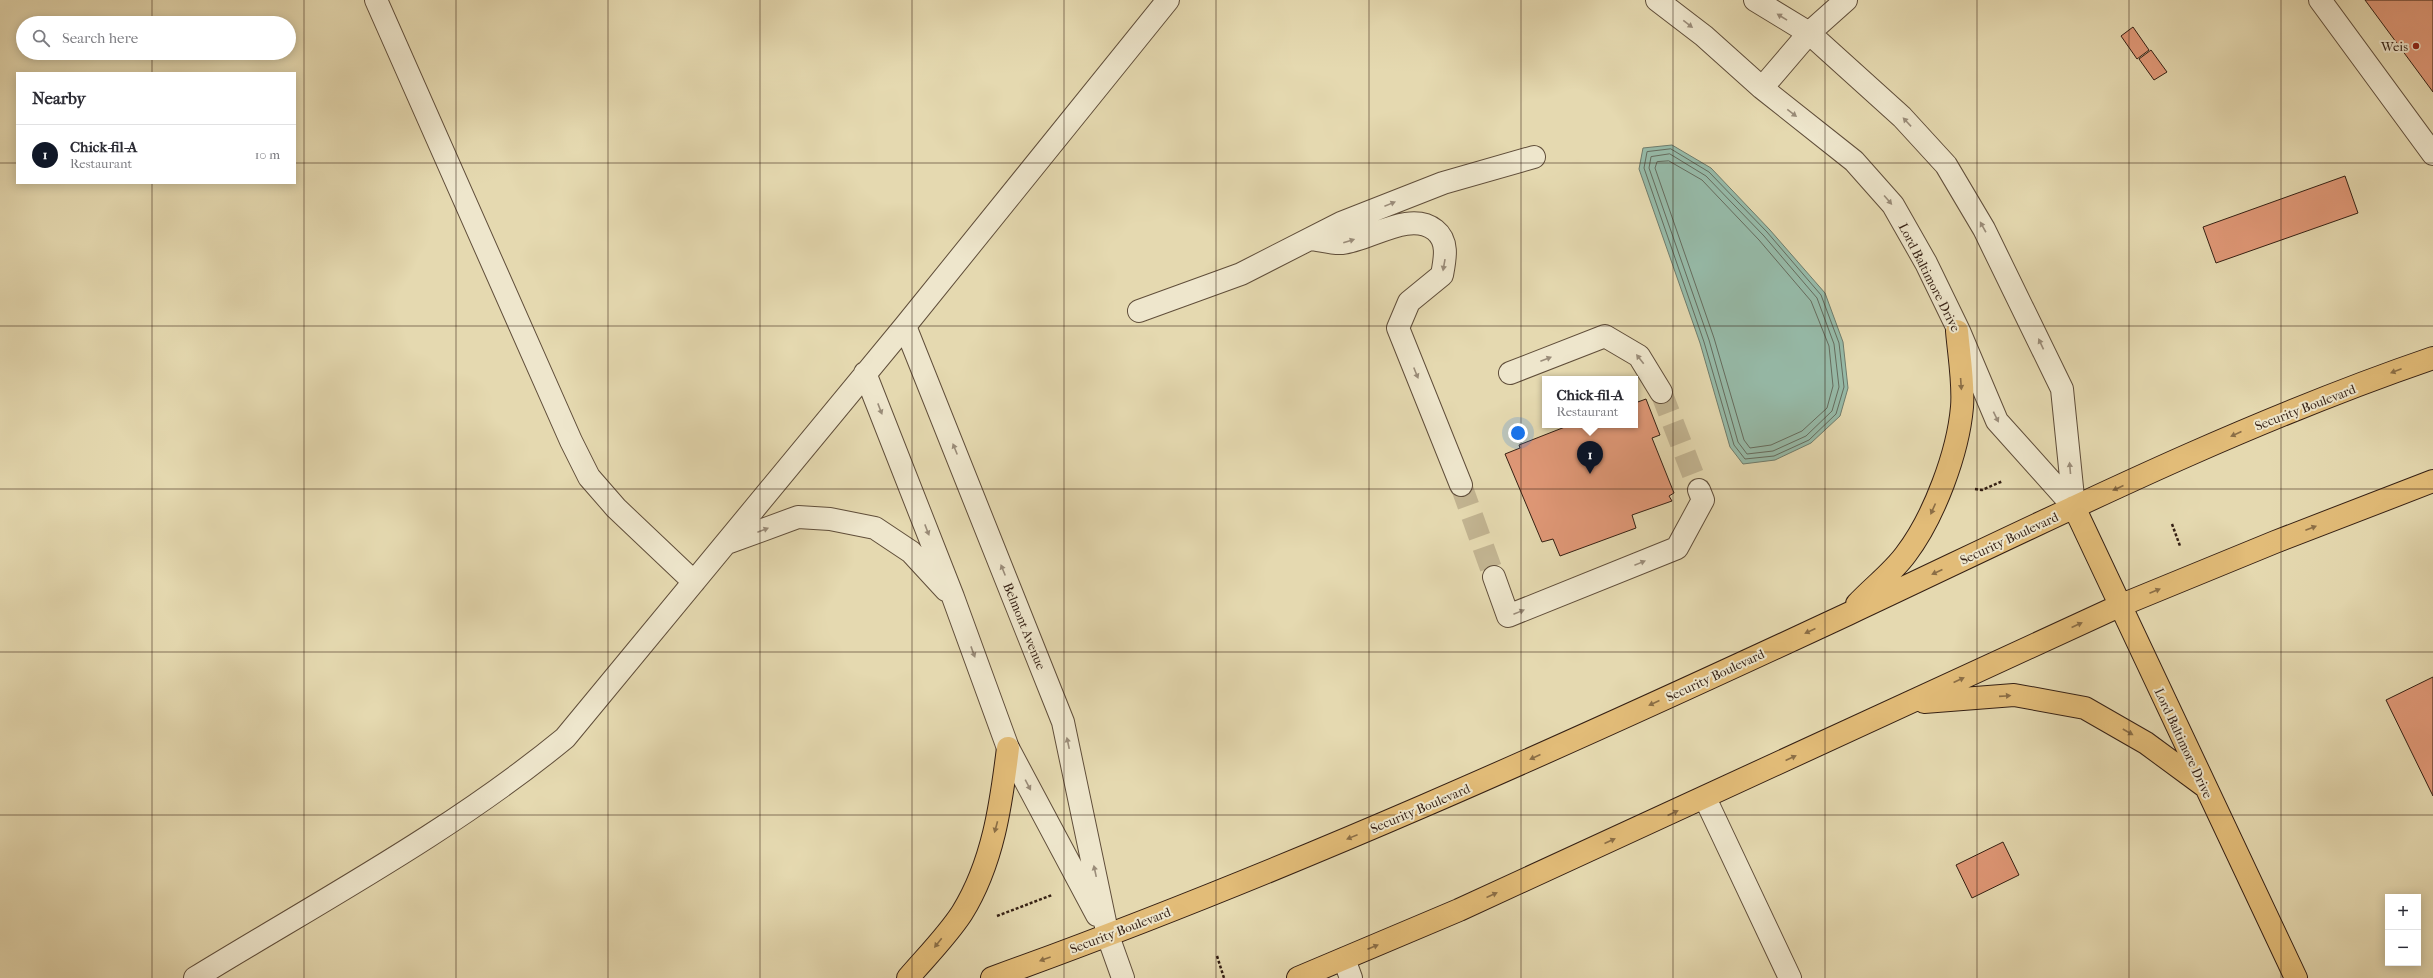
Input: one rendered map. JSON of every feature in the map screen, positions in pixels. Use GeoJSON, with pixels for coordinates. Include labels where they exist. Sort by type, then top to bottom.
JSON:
{"type":"FeatureCollection","features":[{"type":"Feature","properties":{"kind":"main road"},"geometry":{"type":"LineString","coordinates":[[1846,615],[1906,554],[1932,511],[1951,460],[1962,407],[1957,331]]}},
{"type":"Feature","properties":{"kind":"main road","name":"Security Boulevard"},"geometry":{"type":"LineString","coordinates":[[992,978],[1108,936],[1426,807],[1846,615],[2074,507],[2246,430],[2433,358]]}},
{"type":"Feature","properties":{"kind":"main road"},"geometry":{"type":"LineString","coordinates":[[1298,978],[1347,969],[1460,910],[2119,606],[2275,542],[2433,481]]}},
{"type":"Feature","properties":{"kind":"main road","name":"Lord Baltimore Drive"},"geometry":{"type":"LineString","coordinates":[[2074,507],[2119,606],[2296,978]]}},
{"type":"Feature","properties":{"kind":"main road"},"geometry":{"type":"LineString","coordinates":[[1911,703],[2014,695],[2085,708],[2146,743],[2205,787]]}},
{"type":"Feature","properties":{"kind":"main road"},"geometry":{"type":"LineString","coordinates":[[908,978],[962,912],[987,861],[1001,806],[1008,748]]}},
{"type":"Feature","properties":{"kind":"street"},"geometry":{"type":"LineString","coordinates":[[376,0],[548,391],[589,477],[616,508],[694,582]]}},
{"type":"Feature","properties":{"kind":"street"},"geometry":{"type":"LineString","coordinates":[[195,978],[451,822],[519,775],[565,738],[905,326],[1168,0]]}},
{"type":"Feature","properties":{"kind":"street","name":"Lord Baltimore Drive"},"geometry":{"type":"LineString","coordinates":[[1657,0],[1704,36],[1762,88],[1854,162],[1893,205],[1926,263],[1997,421],[2074,507]]}},
{"type":"Feature","properties":{"kind":"street","name":"Lord Baltimore Drive"},"geometry":{"type":"LineString","coordinates":[[1755,0],[1809,33],[1902,116],[1946,165],[1984,229],[2062,389],[2074,507]]}},
{"type":"Feature","properties":{"kind":"street"},"geometry":{"type":"LineString","coordinates":[[1762,88],[1809,33],[1846,0]]}},
{"type":"Feature","properties":{"kind":"street"},"geometry":{"type":"LineString","coordinates":[[2320,0],[2433,154]]}},
{"type":"Feature","properties":{"kind":"street"},"geometry":{"type":"LineString","coordinates":[[1139,311],[1241,274],[1341,224],[1443,183],[1534,157]]}},
{"type":"Feature","properties":{"kind":"street"},"geometry":{"type":"LineString","coordinates":[[1311,239],[1341,244],[1412,222],[1428,224],[1441,234],[1446,252],[1442,275],[1409,302],[1398,328],[1461,485]]}},
{"type":"Feature","properties":{"kind":"street","name":"Belmont Avenue"},"geometry":{"type":"LineString","coordinates":[[905,326],[1064,722],[1108,936],[1122,978]]}},
{"type":"Feature","properties":{"kind":"street"},"geometry":{"type":"LineString","coordinates":[[1510,373],[1606,336],[1639,356],[1661,392]]}},
{"type":"Feature","properties":{"kind":"street","name":"Belmont Avenue"},"geometry":{"type":"LineString","coordinates":[[865,373],[953,597],[1008,748],[1108,936]]}},
{"type":"Feature","properties":{"kind":"street"},"geometry":{"type":"LineString","coordinates":[[1494,577],[1508,616],[1677,548],[1703,500],[1699,490]]}},
{"type":"Feature","properties":{"kind":"street"},"geometry":{"type":"LineString","coordinates":[[726,544],[798,517],[830,518],[875,528],[910,552],[953,597]]}},
{"type":"Feature","properties":{"kind":"street"},"geometry":{"type":"LineString","coordinates":[[1705,798],[1790,978]]}},
{"type":"Feature","properties":{"kind":"path"},"geometry":{"type":"LineString","coordinates":[[1973,488],[1982,490],[2003,481]]}},
{"type":"Feature","properties":{"kind":"path"},"geometry":{"type":"LineString","coordinates":[[2172,524],[2180,546]]}},
{"type":"Feature","properties":{"kind":"path"},"geometry":{"type":"LineString","coordinates":[[997,916],[1052,895]]}},
{"type":"Feature","properties":{"kind":"path"},"geometry":{"type":"LineString","coordinates":[[1218,956],[1224,978]]}},
{"type":"Feature","properties":{"kind":"water"},"geometry":{"type":"Polygon","coordinates":[[[1672,145],[1711,168],[1770,230],[1825,293],[1843,342],[1848,388],[1840,416],[1811,443],[1775,460],[1743,464],[1730,447],[1700,343],[1639,169],[1643,148],[1672,145]]]}},
{"type":"Feature","properties":{"kind":"building","name":"Weis"},"geometry":{"type":"Polygon","coordinates":[[[2365,0],[2433,0],[2433,92],[2365,0]]]}},
{"type":"Feature","properties":{"kind":"building"},"geometry":{"type":"Polygon","coordinates":[[[2133,27],[2149,50],[2137,59],[2121,36],[2133,27]]]}},
{"type":"Feature","properties":{"kind":"building"},"geometry":{"type":"Polygon","coordinates":[[[2151,50],[2167,72],[2154,80],[2139,59],[2151,50]]]}},
{"type":"Feature","properties":{"kind":"building"},"geometry":{"type":"Polygon","coordinates":[[[2345,176],[2358,213],[2216,263],[2203,227],[2345,176]]]}},
{"type":"Feature","properties":{"kind":"building"},"geometry":{"type":"Polygon","coordinates":[[[1646,399],[1660,435],[1652,438],[1674,493],[1669,496],[1672,501],[1632,515],[1636,528],[1560,556],[1553,539],[1542,542],[1505,454],[1520,448],[1519,445],[1562,428],[1638,428],[1638,402],[1646,399]]]}},
{"type":"Feature","properties":{"kind":"building"},"geometry":{"type":"Polygon","coordinates":[[[2433,677],[2433,796],[2386,700],[2433,677]]]}},
{"type":"Feature","properties":{"kind":"building"},"geometry":{"type":"Polygon","coordinates":[[[2003,842],[2019,875],[1972,898],[1956,865],[2003,842]]]}},
{"type":"Feature","properties":{"kind":"tunnel"},"geometry":{"type":"LineString","coordinates":[[1661,392],[1699,490]]}},
{"type":"Feature","properties":{"kind":"tunnel"},"geometry":{"type":"LineString","coordinates":[[1461,485],[1494,577]]}},
{"type":"Feature","properties":{"kind":"place","name":"Weis"},"geometry":{"type":"Point","coordinates":[2416,46]}},
{"type":"Feature","properties":{"kind":"place","name":"Chick-fil-A"},"geometry":{"type":"Point","coordinates":[1590,474]}}]}
